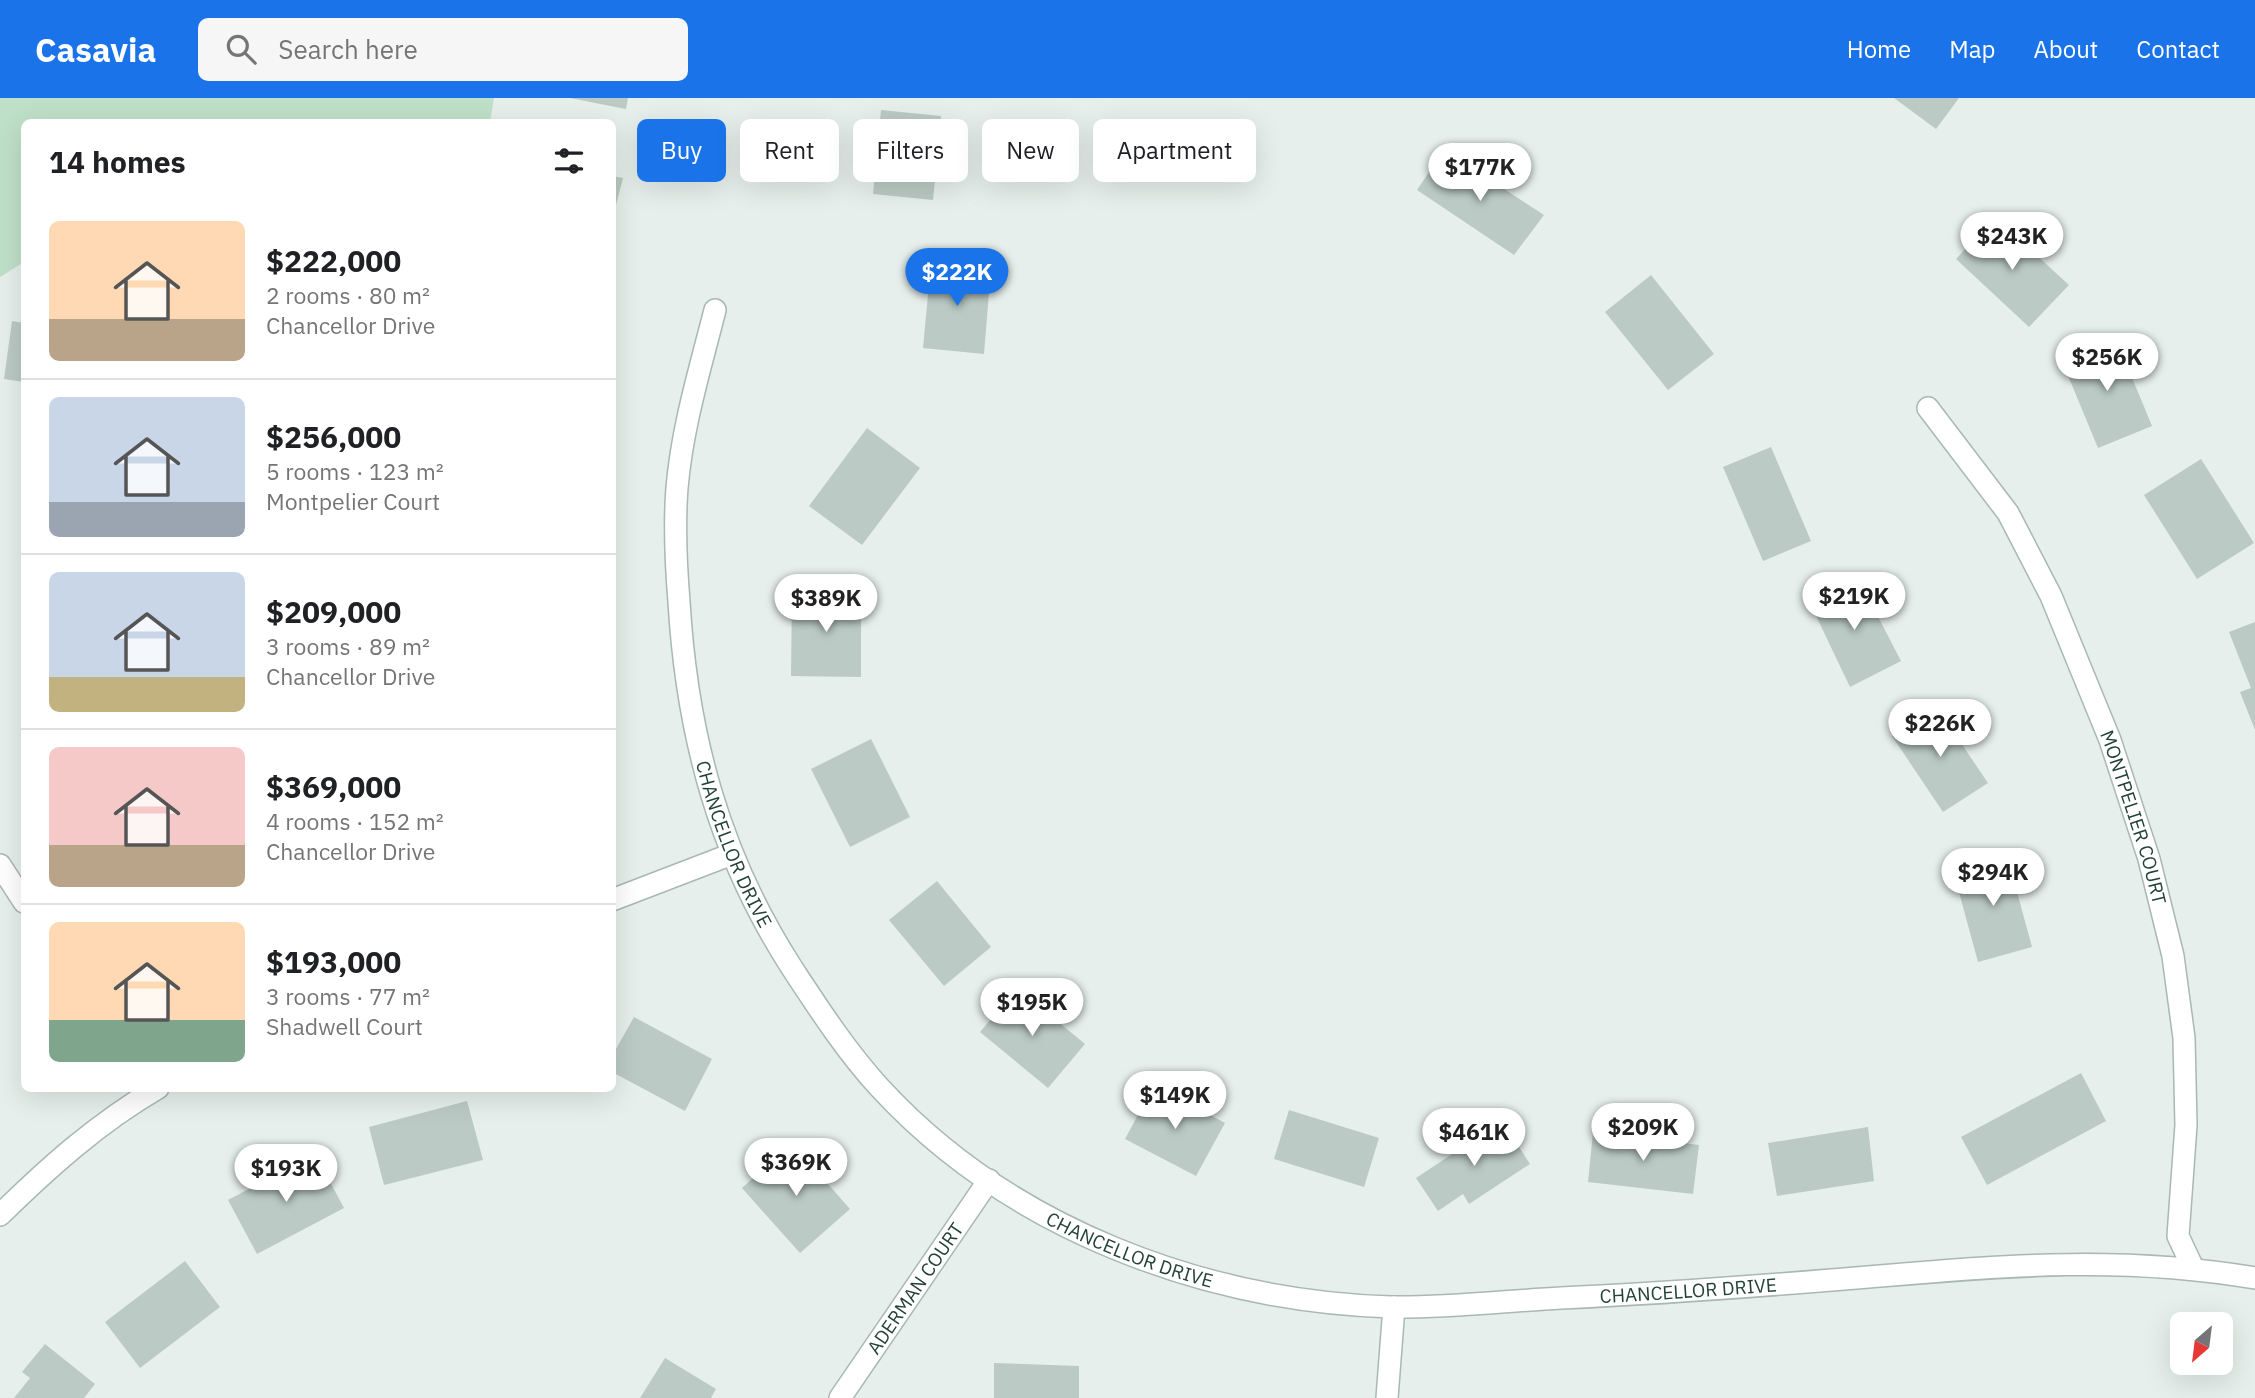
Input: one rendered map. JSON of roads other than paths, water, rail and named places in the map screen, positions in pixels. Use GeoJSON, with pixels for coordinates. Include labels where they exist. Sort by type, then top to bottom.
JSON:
{"type":"FeatureCollection","features":[{"type":"Feature","properties":{"kind":"street","name":"CHANCELLOR DRIVE"},"geometry":{"type":"LineString","coordinates":[[715,310],[686,425],[677,489],[676,554],[683,672],[693,733],[709,792],[732,854],[778,947],[833,1029],[879,1087],[927,1132],[989,1180],[1091,1239],[1152,1264],[1245,1289],[1314,1301],[1394,1307],[1688,1292],[2015,1265],[2105,1262],[2193,1268],[2255,1278]]}},
{"type":"Feature","properties":{"kind":"street","name":"MONTPELIER COURT"},"geometry":{"type":"LineString","coordinates":[[1928,408],[2008,513],[2051,596],[2110,740],[2149,859],[2173,956],[2184,1038],[2186,1125],[2178,1236],[2193,1268]]}},
{"type":"Feature","properties":{"kind":"street"},"geometry":{"type":"LineString","coordinates":[[616,898],[732,854]]}},
{"type":"Feature","properties":{"kind":"street"},"geometry":{"type":"LineString","coordinates":[[0,865],[21,897]]}},
{"type":"Feature","properties":{"kind":"street"},"geometry":{"type":"LineString","coordinates":[[0,1214],[52,1164],[94,1129],[146,1092]]}},
{"type":"Feature","properties":{"kind":"street","name":"ADERMAN COURT"},"geometry":{"type":"LineString","coordinates":[[841,1398],[989,1180]]}},
{"type":"Feature","properties":{"kind":"street"},"geometry":{"type":"LineString","coordinates":[[1387,1398],[1394,1307]]}}]}
